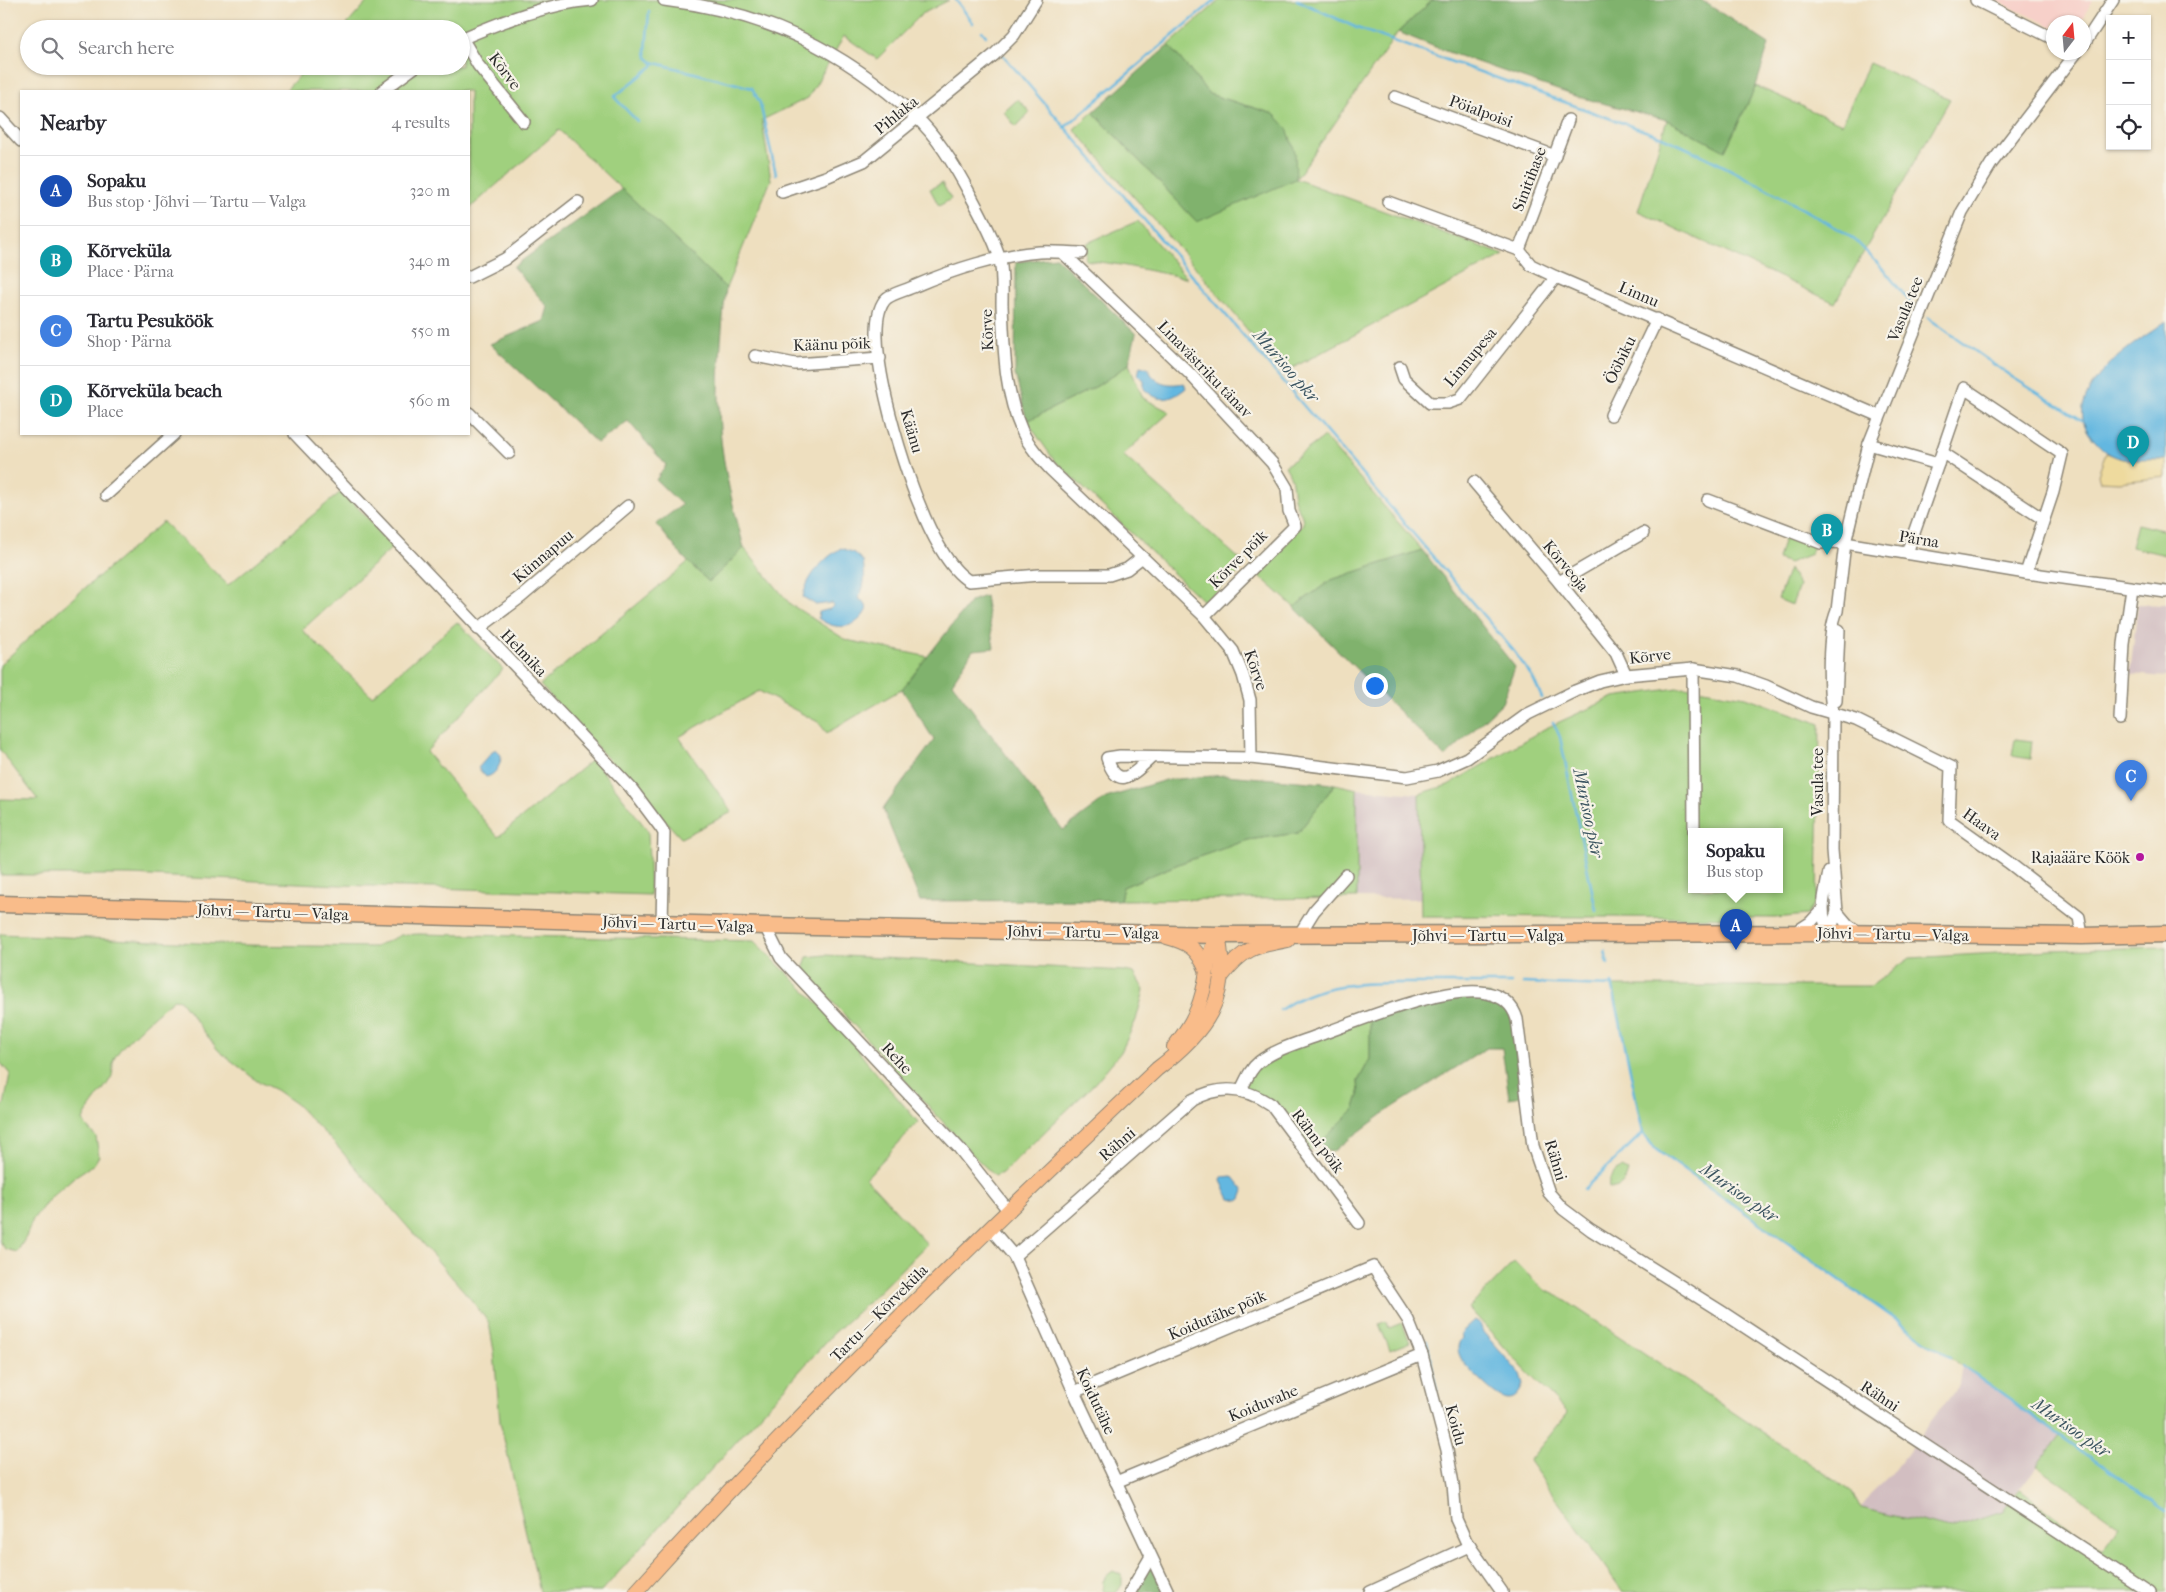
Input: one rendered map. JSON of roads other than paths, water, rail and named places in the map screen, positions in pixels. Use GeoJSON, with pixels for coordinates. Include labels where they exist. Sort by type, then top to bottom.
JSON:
{"type":"FeatureCollection","features":[{"type":"Feature","properties":{"kind":"highway","name":"Jõhvi — Tartu — Valga"},"geometry":{"type":"LineString","coordinates":[[0,904],[765,926],[1218,935],[1829,933],[2082,936],[2166,934]]}},
{"type":"Feature","properties":{"kind":"main road"},"geometry":{"type":"LineString","coordinates":[[1157,934],[1184,942],[1196,950],[1206,969]]}},
{"type":"Feature","properties":{"kind":"main road","name":"Tartu — Kõrveküla"},"geometry":{"type":"LineString","coordinates":[[1157,1069],[1192,1022],[1203,994],[1210,950],[1218,935]]}},
{"type":"Feature","properties":{"kind":"main road","name":"Tartu — Kõrveküla"},"geometry":{"type":"LineString","coordinates":[[636,1592],[711,1509],[919,1296],[1157,1069],[1180,1052],[1206,1022],[1217,1000],[1222,976],[1218,935]]}},
{"type":"Feature","properties":{"kind":"main road"},"geometry":{"type":"LineString","coordinates":[[1222,976],[1232,962],[1244,952],[1265,944],[1306,935]]}},
{"type":"Feature","properties":{"kind":"street","name":"Kõrve"},"geometry":{"type":"LineString","coordinates":[[470,35],[510,19],[551,7],[592,0]]}},
{"type":"Feature","properties":{"kind":"street","name":"Kõrve"},"geometry":{"type":"LineString","coordinates":[[664,0],[731,11],[778,26],[803,38],[869,79],[917,118],[951,160],[981,214],[1000,259],[1005,369],[1010,396],[1022,431],[1034,450],[1051,470],[1141,558],[1204,616],[1233,651],[1243,675],[1250,700],[1250,758]]}},
{"type":"Feature","properties":{"kind":"street","name":"Pihlaka"},"geometry":{"type":"LineString","coordinates":[[782,192],[826,177],[864,161],[994,55],[1014,35],[1036,0]]}},
{"type":"Feature","properties":{"kind":"street"},"geometry":{"type":"LineString","coordinates":[[1976,0],[2046,35]]}},
{"type":"Feature","properties":{"kind":"street"},"geometry":{"type":"LineString","coordinates":[[2091,33],[2113,0]]}},
{"type":"Feature","properties":{"kind":"street","name":"Kõrve"},"geometry":{"type":"LineString","coordinates":[[470,52],[524,122]]}},
{"type":"Feature","properties":{"kind":"street","name":"Vasula tee"},"geometry":{"type":"LineString","coordinates":[[1829,933],[1837,912],[1832,850],[1833,713],[1830,698],[1830,648],[1834,617],[1837,611],[1845,544],[1869,444],[1962,212],[1991,164],[2072,60]]}},
{"type":"Feature","properties":{"kind":"street"},"geometry":{"type":"LineString","coordinates":[[383,90],[404,75]]}},
{"type":"Feature","properties":{"kind":"street","name":"Pöialpoisi"},"geometry":{"type":"LineString","coordinates":[[1395,97],[1556,156]]}},
{"type":"Feature","properties":{"kind":"street"},"geometry":{"type":"LineString","coordinates":[[0,118],[20,139]]}},
{"type":"Feature","properties":{"kind":"street","name":"Sinitihase"},"geometry":{"type":"LineString","coordinates":[[1520,250],[1568,120]]}},
{"type":"Feature","properties":{"kind":"street"},"geometry":{"type":"LineString","coordinates":[[470,276],[506,259],[578,202]]}},
{"type":"Feature","properties":{"kind":"street","name":"Linnu"},"geometry":{"type":"LineString","coordinates":[[1388,202],[1520,250],[1531,265],[1556,277],[1879,416]]}},
{"type":"Feature","properties":{"kind":"street","name":"Käänu"},"geometry":{"type":"LineString","coordinates":[[1081,253],[1039,252],[1000,259],[933,278],[888,298],[880,309],[877,324],[884,392],[898,449],[917,499],[944,553],[961,576],[969,582],[1039,574],[1109,575],[1127,569],[1141,558]]}},
{"type":"Feature","properties":{"kind":"street","name":"Linavästriku tänav"},"geometry":{"type":"LineString","coordinates":[[1063,253],[1190,374],[1272,463],[1287,488],[1289,511],[1294,526]]}},
{"type":"Feature","properties":{"kind":"street","name":"Linnupesa"},"geometry":{"type":"LineString","coordinates":[[1400,367],[1404,379],[1430,403],[1448,403],[1460,399],[1556,277]]}},
{"type":"Feature","properties":{"kind":"street","name":"Ööbiku"},"geometry":{"type":"LineString","coordinates":[[1611,415],[1657,319]]}},
{"type":"Feature","properties":{"kind":"street","name":"Käänu põik"},"geometry":{"type":"LineString","coordinates":[[755,356],[795,364],[880,358]]}},
{"type":"Feature","properties":{"kind":"street"},"geometry":{"type":"LineString","coordinates":[[1906,553],[1964,388],[2062,454],[2053,492],[2026,573]]}},
{"type":"Feature","properties":{"kind":"street"},"geometry":{"type":"LineString","coordinates":[[470,414],[510,453]]}},
{"type":"Feature","properties":{"kind":"street"},"geometry":{"type":"LineString","coordinates":[[106,494],[173,435]]}},
{"type":"Feature","properties":{"kind":"street","name":"Helmika"},"geometry":{"type":"LineString","coordinates":[[296,435],[478,629],[631,788],[664,833],[662,923]]}},
{"type":"Feature","properties":{"kind":"street"},"geometry":{"type":"LineString","coordinates":[[1869,444],[1938,464]]}},
{"type":"Feature","properties":{"kind":"street"},"geometry":{"type":"LineString","coordinates":[[1943,452],[2043,519]]}},
{"type":"Feature","properties":{"kind":"street","name":"Kõrveoja"},"geometry":{"type":"LineString","coordinates":[[1474,482],[1559,582],[1616,653],[1626,675]]}},
{"type":"Feature","properties":{"kind":"street","name":"Pärna"},"geometry":{"type":"LineString","coordinates":[[1708,500],[1821,543],[1831,542],[2026,573],[2166,592]]}},
{"type":"Feature","properties":{"kind":"street","name":"Künnapuu"},"geometry":{"type":"LineString","coordinates":[[478,629],[521,597],[628,506]]}},
{"type":"Feature","properties":{"kind":"street","name":"Kõrve põik"},"geometry":{"type":"LineString","coordinates":[[1204,616],[1294,526]]}},
{"type":"Feature","properties":{"kind":"street"},"geometry":{"type":"LineString","coordinates":[[1559,582],[1643,533]]}},
{"type":"Feature","properties":{"kind":"street"},"geometry":{"type":"LineString","coordinates":[[2120,719],[2124,644],[2132,588]]}},
{"type":"Feature","properties":{"kind":"street","name":"Kõrve"},"geometry":{"type":"LineString","coordinates":[[1152,757],[1126,778],[1120,778],[1111,771],[1107,758],[1152,757],[1250,758],[1407,777],[1438,771],[1468,758],[1528,714],[1575,690],[1626,675],[1693,669],[1738,676],[1766,686],[1805,704],[1833,713]]}},
{"type":"Feature","properties":{"kind":"street"},"geometry":{"type":"LineString","coordinates":[[1693,669],[1694,828]]}},
{"type":"Feature","properties":{"kind":"street","name":"Haava"},"geometry":{"type":"LineString","coordinates":[[1833,713],[1856,720],[1951,766],[1949,820],[2008,862],[2079,917],[2082,936]]}},
{"type":"Feature","properties":{"kind":"street","name":"Vasula tee"},"geometry":{"type":"LineString","coordinates":[[1829,933],[1823,921],[1822,911],[1832,850]]}},
{"type":"Feature","properties":{"kind":"street"},"geometry":{"type":"LineString","coordinates":[[1306,935],[1314,911],[1346,875]]}},
{"type":"Feature","properties":{"kind":"street"},"geometry":{"type":"LineString","coordinates":[[1794,933],[1810,923],[1822,911]]}},
{"type":"Feature","properties":{"kind":"street"},"geometry":{"type":"LineString","coordinates":[[1837,912],[1848,925],[1861,934]]}},
{"type":"Feature","properties":{"kind":"street","name":"Rehe"},"geometry":{"type":"LineString","coordinates":[[765,926],[781,958],[959,1148],[1008,1210]]}},
{"type":"Feature","properties":{"kind":"street","name":"Rähni"},"geometry":{"type":"LineString","coordinates":[[1014,1256],[1192,1100],[1205,1093],[1219,1090],[1241,1090],[1251,1070],[1260,1061],[1288,1047],[1417,1002],[1465,992],[1488,993],[1503,999],[1512,1007],[1517,1019],[1533,1146],[1537,1163],[1549,1193],[1563,1209],[1591,1230],[1722,1312],[2149,1592]]}},
{"type":"Feature","properties":{"kind":"street","name":"Rähni põik"},"geometry":{"type":"LineString","coordinates":[[1241,1090],[1259,1096],[1271,1105],[1359,1223]]}},
{"type":"Feature","properties":{"kind":"street","name":"Koidutähe"},"geometry":{"type":"LineString","coordinates":[[990,1228],[1014,1256],[1150,1558],[1168,1592]]}},
{"type":"Feature","properties":{"kind":"street","name":"Koidutähe põik"},"geometry":{"type":"LineString","coordinates":[[1074,1392],[1373,1267]]}},
{"type":"Feature","properties":{"kind":"street","name":"Koidu"},"geometry":{"type":"LineString","coordinates":[[1373,1267],[1408,1320],[1422,1355],[1447,1450],[1453,1484],[1456,1519],[1470,1546],[1502,1592]]}},
{"type":"Feature","properties":{"kind":"street","name":"Koiduvahe"},"geometry":{"type":"LineString","coordinates":[[1116,1482],[1422,1355]]}},
{"type":"Feature","properties":{"kind":"street"},"geometry":{"type":"LineString","coordinates":[[1370,1592],[1470,1546]]}},
{"type":"Feature","properties":{"kind":"street"},"geometry":{"type":"LineString","coordinates":[[1130,1592],[1150,1558]]}},
{"type":"Feature","properties":{"kind":"water"},"geometry":{"type":"Polygon","coordinates":[[[2166,321],[2166,460],[2129,460],[2116,457],[2101,447],[2086,428],[2083,411],[2087,394],[2098,377],[2113,361],[2166,321]]]}},
{"type":"Feature","properties":{"kind":"water"},"geometry":{"type":"Polygon","coordinates":[[[1140,366],[1148,368],[1158,381],[1168,384],[1184,383],[1186,388],[1170,398],[1155,397],[1144,389],[1144,380],[1138,375],[1140,366]]]}},
{"type":"Feature","properties":{"kind":"water"},"geometry":{"type":"Polygon","coordinates":[[[841,548],[854,553],[863,561],[864,580],[858,598],[865,603],[867,609],[858,621],[852,625],[845,626],[831,625],[818,618],[819,612],[830,609],[833,606],[832,603],[816,605],[803,597],[812,575],[828,557],[841,548]]]}},
{"type":"Feature","properties":{"kind":"water"},"geometry":{"type":"Polygon","coordinates":[[[495,749],[501,755],[500,762],[495,772],[486,777],[478,768],[495,749]]]}},
{"type":"Feature","properties":{"kind":"water"},"geometry":{"type":"Polygon","coordinates":[[[1232,1176],[1244,1191],[1241,1199],[1238,1201],[1230,1199],[1221,1181],[1222,1177],[1232,1176]]]}},
{"type":"Feature","properties":{"kind":"water"},"geometry":{"type":"Polygon","coordinates":[[[1474,1321],[1480,1324],[1483,1332],[1520,1374],[1523,1384],[1519,1393],[1514,1397],[1504,1398],[1492,1391],[1467,1367],[1460,1356],[1458,1350],[1462,1338],[1461,1333],[1474,1321]]]}},
{"type":"Feature","properties":{"kind":"waterway","name":"Murisoo pkr"},"geometry":{"type":"LineString","coordinates":[[956,0],[973,23]]}},
{"type":"Feature","properties":{"kind":"waterway"},"geometry":{"type":"LineString","coordinates":[[1064,128],[1215,0]]}},
{"type":"Feature","properties":{"kind":"waterway"},"geometry":{"type":"LineString","coordinates":[[1297,0],[1357,28],[1662,137],[1708,158],[1798,206],[1856,241],[1884,270],[1914,307]]}},
{"type":"Feature","properties":{"kind":"waterway"},"geometry":{"type":"LineString","coordinates":[[649,11],[646,51],[647,57],[652,62],[752,88],[760,103],[776,174]]}},
{"type":"Feature","properties":{"kind":"waterway","name":"Murisoo pkr"},"geometry":{"type":"LineString","coordinates":[[982,31],[986,36]]}},
{"type":"Feature","properties":{"kind":"waterway","name":"Murisoo pkr"},"geometry":{"type":"LineString","coordinates":[[1003,55],[1513,650],[1533,678],[1542,698]]}},
{"type":"Feature","properties":{"kind":"waterway"},"geometry":{"type":"LineString","coordinates":[[637,121],[614,97],[653,66],[654,63]]}},
{"type":"Feature","properties":{"kind":"waterway"},"geometry":{"type":"LineString","coordinates":[[1928,318],[2012,377],[2082,420]]}},
{"type":"Feature","properties":{"kind":"waterway","name":"Murisoo pkr"},"geometry":{"type":"LineString","coordinates":[[1553,722],[1560,737],[1596,910]]}},
{"type":"Feature","properties":{"kind":"waterway","name":"Murisoo pkr"},"geometry":{"type":"LineString","coordinates":[[1605,951],[1608,964]]}},
{"type":"Feature","properties":{"kind":"waterway"},"geometry":{"type":"LineString","coordinates":[[1280,1010],[1312,993],[1346,985],[1382,983],[1511,983]]}},
{"type":"Feature","properties":{"kind":"waterway"},"geometry":{"type":"LineString","coordinates":[[1523,983],[1613,986]]}},
{"type":"Feature","properties":{"kind":"waterway","name":"Murisoo pkr"},"geometry":{"type":"LineString","coordinates":[[1612,983],[1643,1133],[1655,1149],[1950,1358]]}},
{"type":"Feature","properties":{"kind":"waterway"},"geometry":{"type":"LineString","coordinates":[[1584,1189],[1643,1133]]}},
{"type":"Feature","properties":{"kind":"waterway"},"geometry":{"type":"LineString","coordinates":[[1427,1341],[1437,1391]]}},
{"type":"Feature","properties":{"kind":"waterway","name":"Murisoo pkr"},"geometry":{"type":"LineString","coordinates":[[1962,1366],[2166,1511]]}},
{"type":"Feature","properties":{"kind":"place","name":"Kõrveküla beach"},"geometry":{"type":"Point","coordinates":[2133,467]}},
{"type":"Feature","properties":{"kind":"place","name":"Kõrveküla"},"geometry":{"type":"Point","coordinates":[1827,555]}},
{"type":"Feature","properties":{"kind":"place","name":"Tartu Pesuköök"},"geometry":{"type":"Point","coordinates":[2131,801]}},
{"type":"Feature","properties":{"kind":"place","name":"Rajaääre Köök"},"geometry":{"type":"Point","coordinates":[2140,857]}},
{"type":"Feature","properties":{"kind":"place","name":"Sopaku"},"geometry":{"type":"Point","coordinates":[1736,950]}}]}
